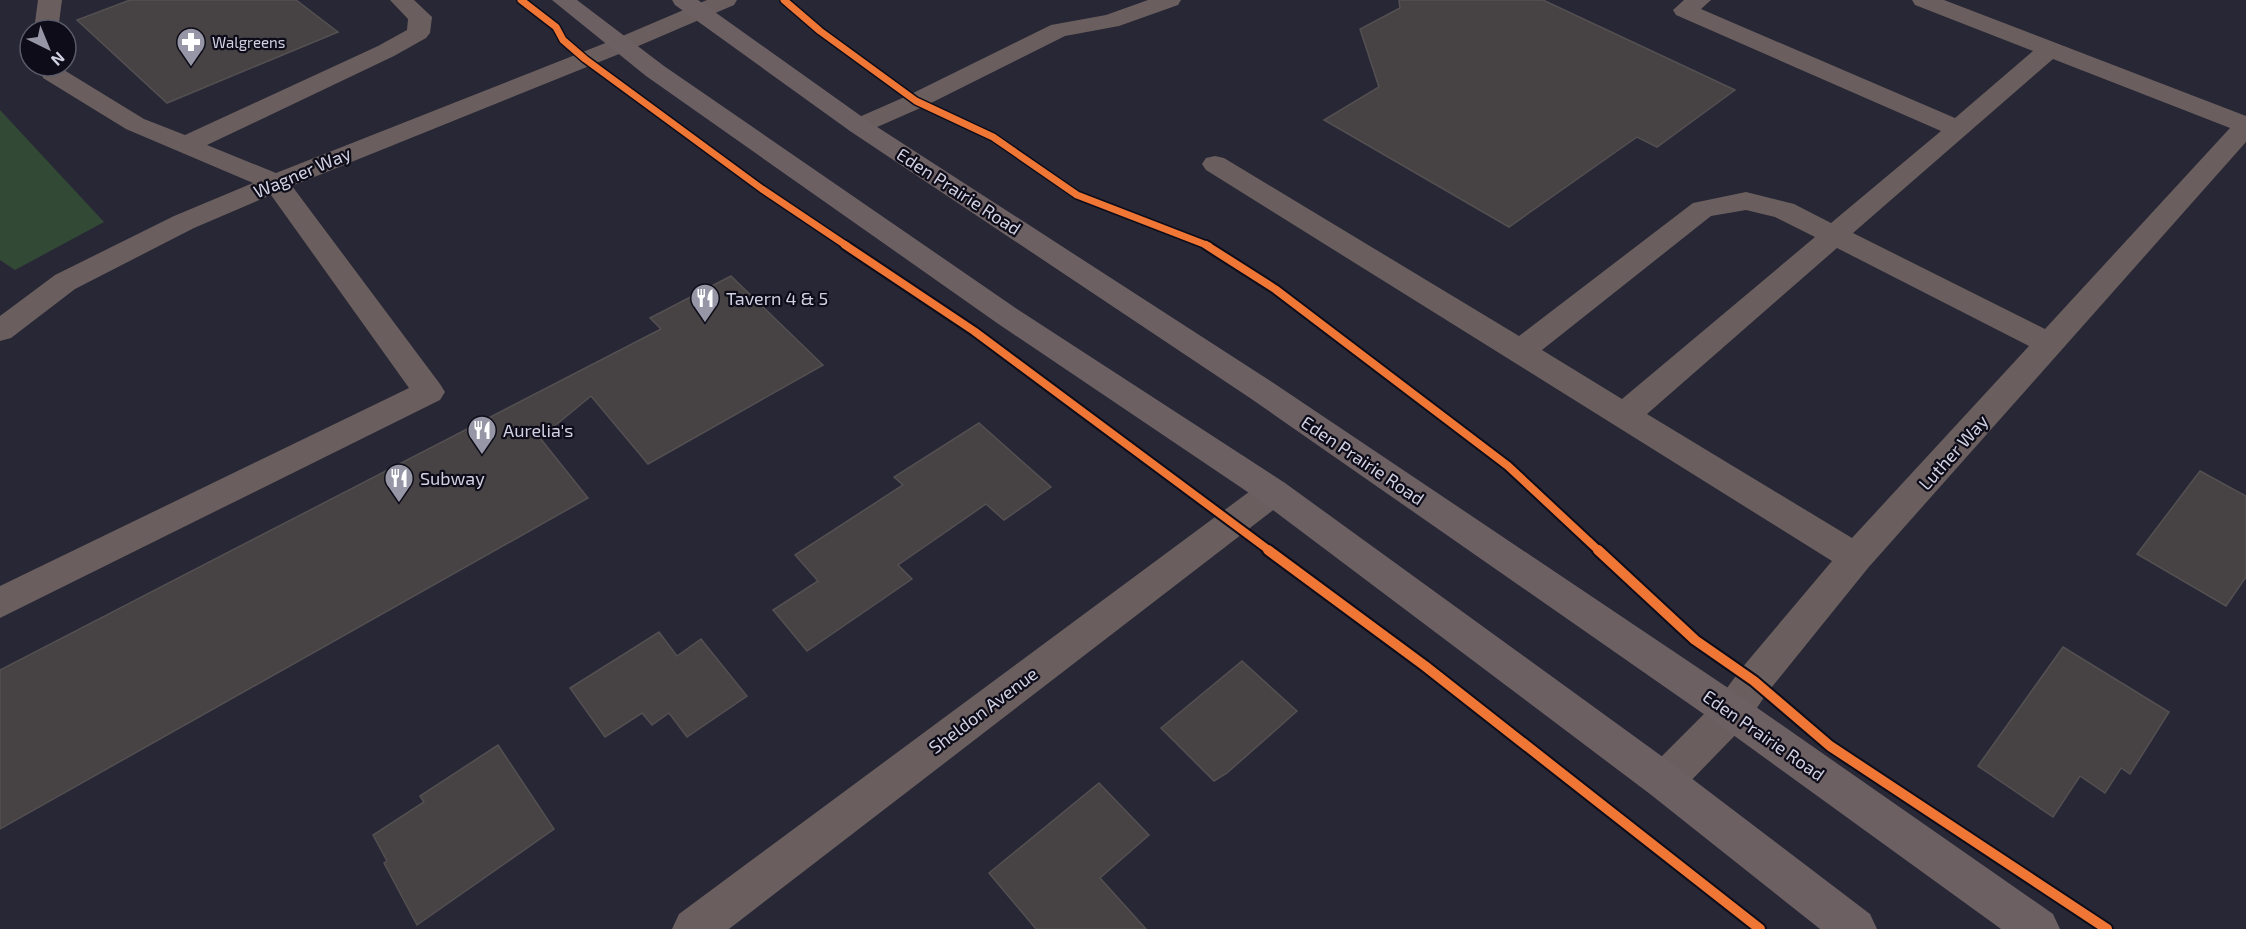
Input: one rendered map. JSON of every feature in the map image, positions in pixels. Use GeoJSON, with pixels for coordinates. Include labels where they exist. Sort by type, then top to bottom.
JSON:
{"type":"FeatureCollection","features":[{"type":"Feature","properties":{"kind":"main road"},"geometry":{"type":"LineString","coordinates":[[563,0],[655,71],[1007,316],[1273,492],[1664,781],[1855,929]]}},
{"type":"Feature","properties":{"kind":"main road","name":"Eden Prairie Road"},"geometry":{"type":"LineString","coordinates":[[703,4],[859,126],[1261,390],[1732,712],[2038,929]]}},
{"type":"Feature","properties":{"kind":"street"},"geometry":{"type":"LineString","coordinates":[[47,18],[51,0]]}},
{"type":"Feature","properties":{"kind":"street"},"geometry":{"type":"LineString","coordinates":[[185,145],[386,51],[418,33],[420,17],[401,0]]}},
{"type":"Feature","properties":{"kind":"street"},"geometry":{"type":"LineString","coordinates":[[859,126],[916,101],[1059,30],[1111,21],[1170,0]]}},
{"type":"Feature","properties":{"kind":"street"},"geometry":{"type":"LineString","coordinates":[[1700,0],[1684,10],[1958,129]]}},
{"type":"Feature","properties":{"kind":"street"},"geometry":{"type":"LineString","coordinates":[[1923,0],[2246,126]]}},
{"type":"Feature","properties":{"kind":"street","name":"Wagner Way"},"geometry":{"type":"LineString","coordinates":[[0,331],[65,282],[184,222],[621,45],[703,4]]}},
{"type":"Feature","properties":{"kind":"street"},"geometry":{"type":"LineString","coordinates":[[1624,415],[2050,49]]}},
{"type":"Feature","properties":{"kind":"street"},"geometry":{"type":"LineString","coordinates":[[0,603],[429,392],[276,183],[135,124],[60,78]]}},
{"type":"Feature","properties":{"kind":"street","name":"Luther Way"},"geometry":{"type":"LineString","coordinates":[[1664,781],[1732,712],[1754,681],[1856,558],[2246,126]]}},
{"type":"Feature","properties":{"kind":"street"},"geometry":{"type":"LineString","coordinates":[[1215,164],[1856,558]]}},
{"type":"Feature","properties":{"kind":"street"},"geometry":{"type":"LineString","coordinates":[[1520,351],[1703,209],[1746,201],[1784,210],[1835,233],[2050,344]]}},
{"type":"Feature","properties":{"kind":"street","name":"Sheldon Avenue"},"geometry":{"type":"LineString","coordinates":[[694,929],[1273,492]]}},
{"type":"Feature","properties":{"kind":"green space"},"geometry":{"type":"Polygon","coordinates":[[[0,110],[104,222],[15,270],[0,260],[0,110]]]}},
{"type":"Feature","properties":{"kind":"building","name":"Walgreens"},"geometry":{"type":"Polygon","coordinates":[[[130,0],[296,0],[338,32],[167,103],[78,20],[130,0]]]}},
{"type":"Feature","properties":{"kind":"building"},"geometry":{"type":"Polygon","coordinates":[[[1399,0],[1543,0],[1735,90],[1657,147],[1637,137],[1509,227],[1324,120],[1379,87],[1360,29],[1400,8],[1399,0]]]}},
{"type":"Feature","properties":{"kind":"building"},"geometry":{"type":"Polygon","coordinates":[[[731,276],[823,365],[648,464],[591,396],[540,438],[588,498],[0,829],[0,670],[661,329],[650,318],[731,276]]]}},
{"type":"Feature","properties":{"kind":"building"},"geometry":{"type":"Polygon","coordinates":[[[979,423],[1051,487],[1004,520],[986,504],[898,565],[912,579],[807,651],[773,610],[818,581],[795,555],[903,485],[894,477],[979,423]]]}},
{"type":"Feature","properties":{"kind":"building"},"geometry":{"type":"Polygon","coordinates":[[[2200,471],[2246,496],[2246,577],[2226,606],[2137,554],[2200,471]]]}},
{"type":"Feature","properties":{"kind":"building"},"geometry":{"type":"Polygon","coordinates":[[[659,632],[677,656],[701,639],[747,696],[687,737],[669,713],[652,725],[642,713],[605,737],[570,688],[659,632]]]}},
{"type":"Feature","properties":{"kind":"building"},"geometry":{"type":"Polygon","coordinates":[[[2063,647],[2169,712],[2130,774],[2121,768],[2105,793],[2080,776],[2053,817],[1978,766],[2063,647]]]}},
{"type":"Feature","properties":{"kind":"building"},"geometry":{"type":"Polygon","coordinates":[[[1242,661],[1297,711],[1227,773],[1214,781],[1161,728],[1242,661]]]}},
{"type":"Feature","properties":{"kind":"building"},"geometry":{"type":"Polygon","coordinates":[[[498,745],[554,829],[417,925],[384,863],[387,861],[373,835],[424,802],[420,796],[498,745]]]}},
{"type":"Feature","properties":{"kind":"building"},"geometry":{"type":"Polygon","coordinates":[[[1099,783],[1149,835],[1100,878],[1146,929],[1036,929],[989,873],[1099,783]]]}},
{"type":"Feature","properties":{"kind":"cycle path"},"geometry":{"type":"LineString","coordinates":[[521,0],[556,27],[563,40],[585,59],[762,189],[974,331],[1425,666],[1760,929]]}},
{"type":"Feature","properties":{"kind":"cycle path"},"geometry":{"type":"LineString","coordinates":[[784,0],[820,31],[916,101],[993,137],[1077,195],[1162,230],[1202,242],[1275,289],[1508,466],[1695,640],[1754,681],[1830,746],[2107,929]]}},
{"type":"Feature","properties":{"kind":"place","name":"Walgreens"},"geometry":{"type":"Point","coordinates":[191,68]}},
{"type":"Feature","properties":{"kind":"place","name":"Tavern 4 & 5"},"geometry":{"type":"Point","coordinates":[705,324]}},
{"type":"Feature","properties":{"kind":"place","name":"Aurelia's"},"geometry":{"type":"Point","coordinates":[482,456]}},
{"type":"Feature","properties":{"kind":"place","name":"Subway"},"geometry":{"type":"Point","coordinates":[399,504]}}]}
